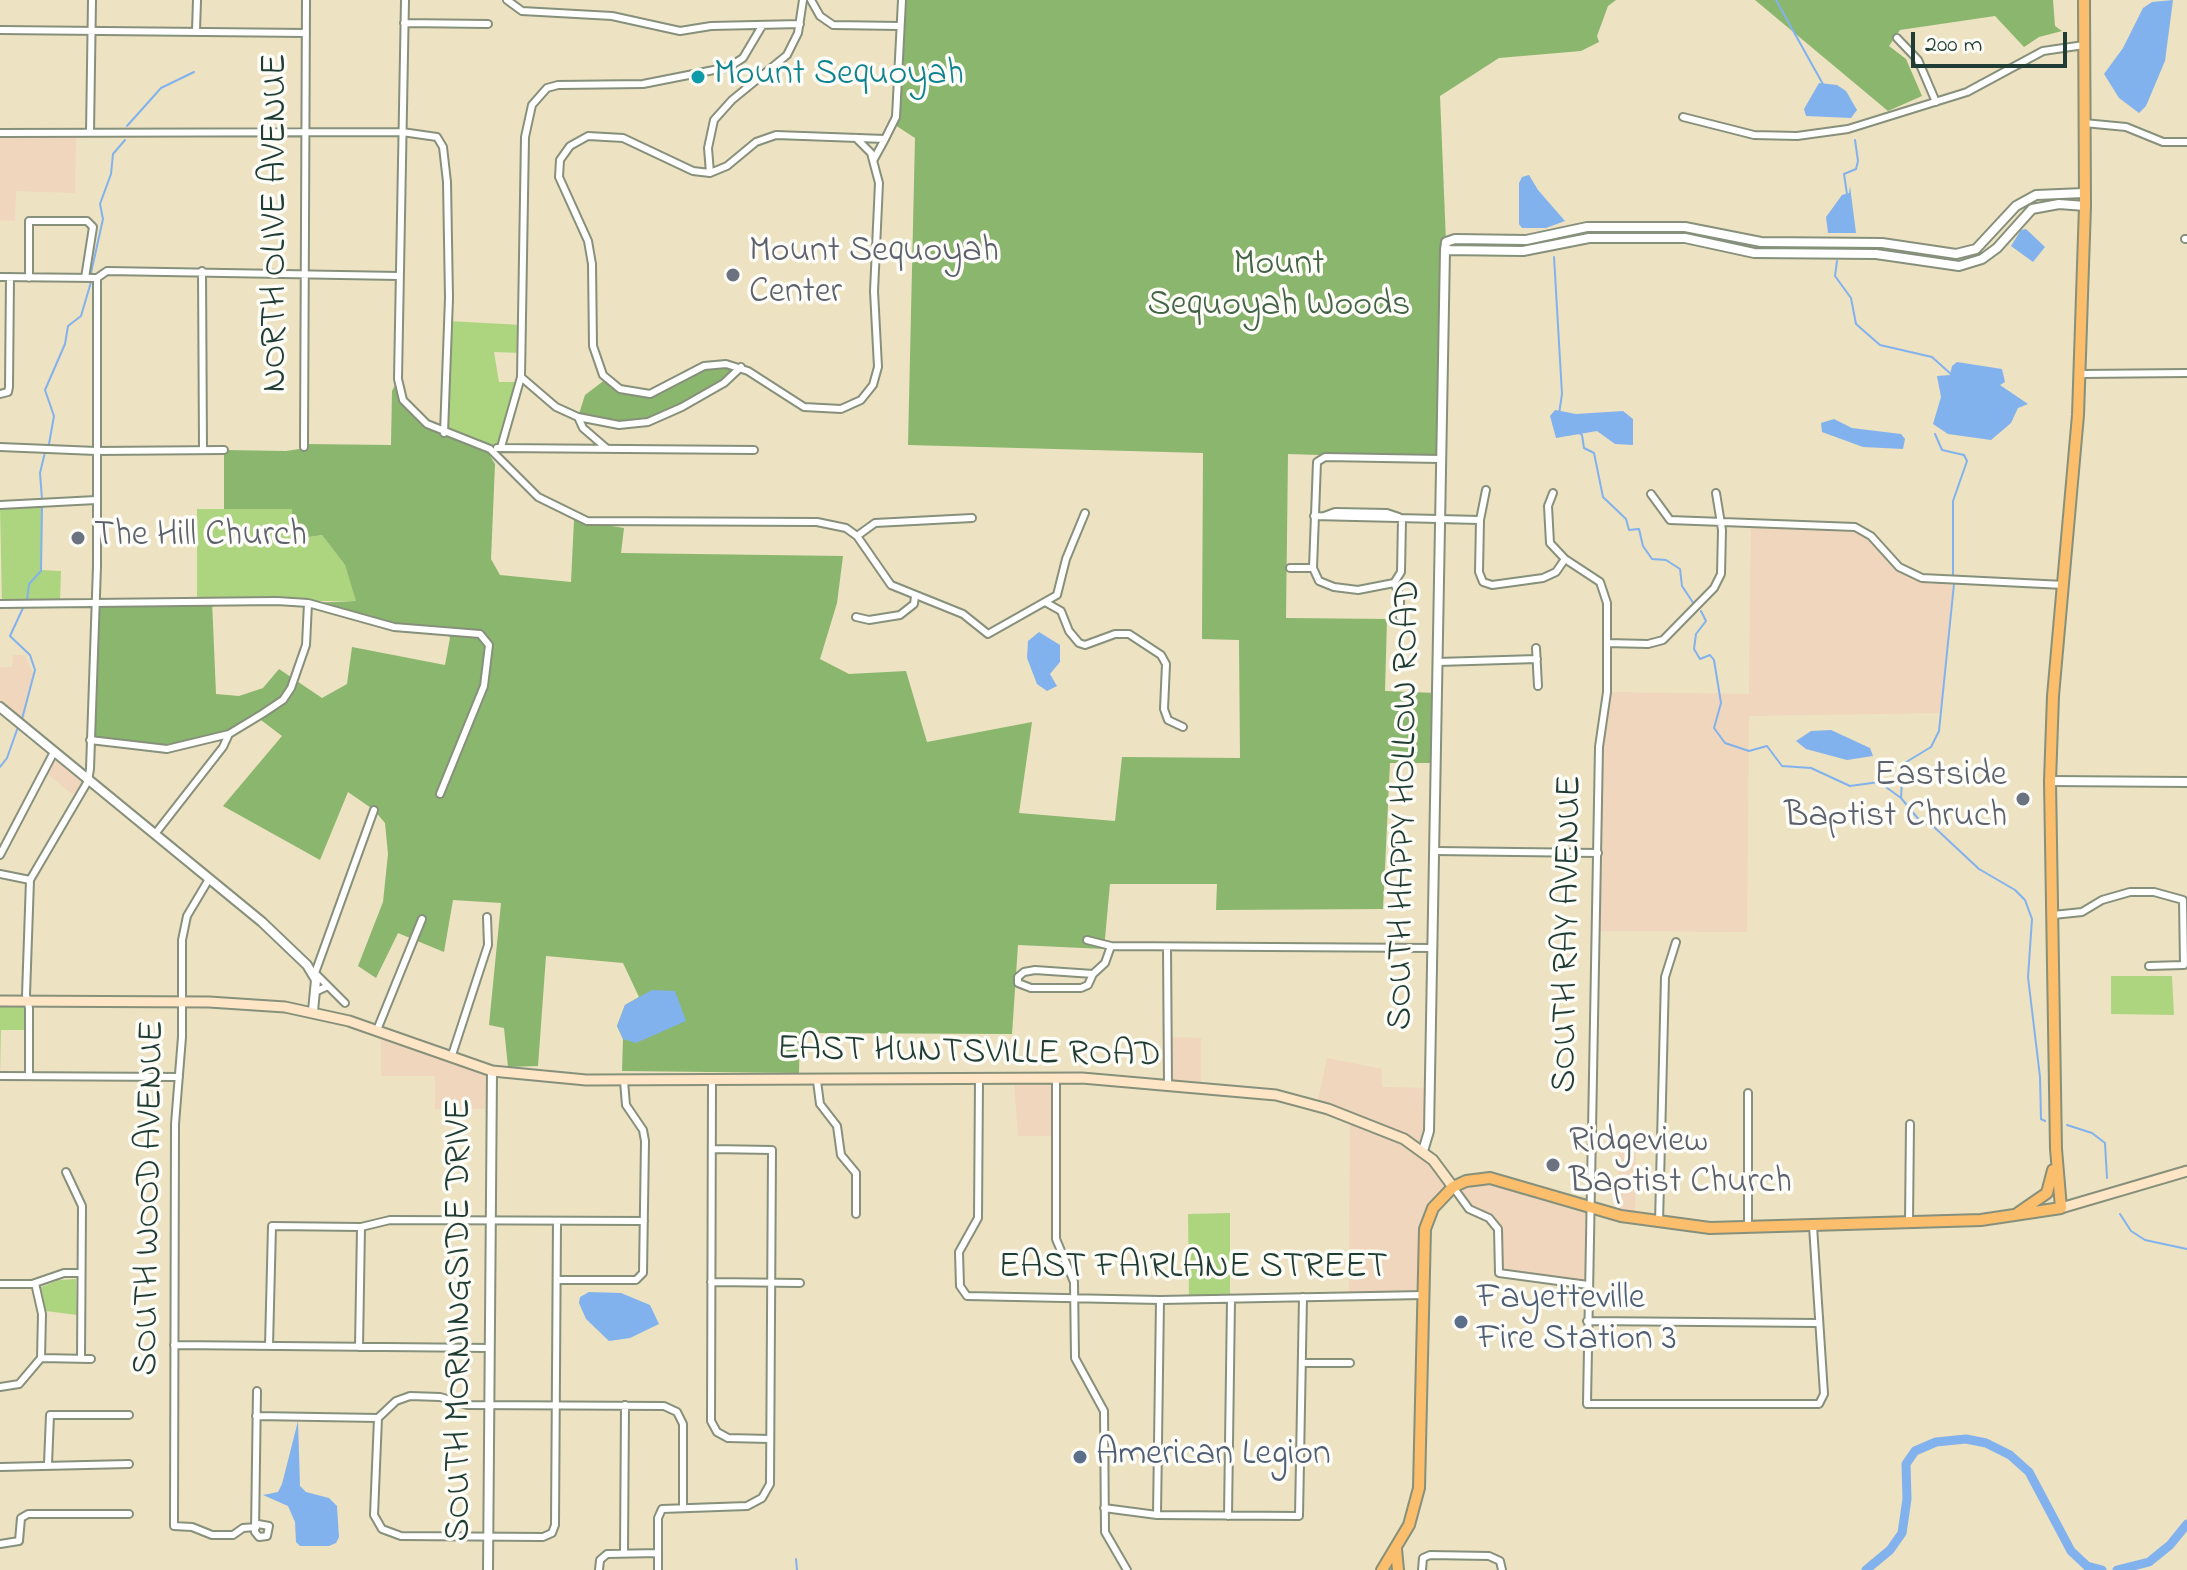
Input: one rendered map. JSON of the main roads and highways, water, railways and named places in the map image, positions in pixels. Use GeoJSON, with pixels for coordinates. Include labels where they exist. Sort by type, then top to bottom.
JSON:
{"type":"FeatureCollection","features":[{"type":"Feature","properties":{"kind":"main road"},"geometry":{"type":"LineString","coordinates":[[2061,1208],[2056,1149],[2050,781],[2053,696],[2077,442],[2080,374],[2085,206],[2084,0]]}},
{"type":"Feature","properties":{"kind":"main road","name":"EAST HUNTSVILLE ROAD"},"geometry":{"type":"LineString","coordinates":[[0,1001],[240,1003],[313,1011],[492,1071],[624,1081],[1056,1078],[1168,1084],[1276,1095],[1312,1103],[1404,1139],[1423,1151],[1453,1187]]}},
{"type":"Feature","properties":{"kind":"main road"},"geometry":{"type":"LineString","coordinates":[[2009,1217],[2037,1203],[2047,1193],[2056,1149]]}},
{"type":"Feature","properties":{"kind":"main road"},"geometry":{"type":"LineString","coordinates":[[1382,1570],[1396,1549],[1414,1510],[1421,1480],[1425,1229],[1433,1208],[1453,1187],[1466,1181],[1490,1178],[1590,1209],[1659,1223],[1748,1228],[2009,1217],[2061,1208],[2187,1171]]}},
{"type":"Feature","properties":{"kind":"main road"},"geometry":{"type":"LineString","coordinates":[[1396,1549],[1398,1570]]}},
{"type":"Feature","properties":{"kind":"water"},"geometry":{"type":"Polygon","coordinates":[[[2173,0],[2165,61],[2146,106],[2139,113],[2119,98],[2104,74],[2123,48],[2143,8],[2152,2],[2173,0]]]}},
{"type":"Feature","properties":{"kind":"water"},"geometry":{"type":"Polygon","coordinates":[[[1819,83],[1837,85],[1846,91],[1857,110],[1851,118],[1806,116],[1804,109],[1819,83]]]}},
{"type":"Feature","properties":{"kind":"water"},"geometry":{"type":"Polygon","coordinates":[[[1529,175],[1565,221],[1546,228],[1522,228],[1519,224],[1519,183],[1522,177],[1529,175]]]}},
{"type":"Feature","properties":{"kind":"water"},"geometry":{"type":"Polygon","coordinates":[[[1850,186],[1856,233],[1828,233],[1826,217],[1842,195],[1849,193],[1850,186]]]}},
{"type":"Feature","properties":{"kind":"water"},"geometry":{"type":"Polygon","coordinates":[[[2026,229],[2045,247],[2033,262],[2011,246],[2021,230],[2026,229]]]}},
{"type":"Feature","properties":{"kind":"water"},"geometry":{"type":"Polygon","coordinates":[[[1957,362],[2002,369],[2005,382],[2000,385],[2028,404],[2018,408],[2011,423],[1991,440],[1948,434],[1933,424],[1941,397],[1937,376],[1950,375],[1952,366],[1957,362]]]}},
{"type":"Feature","properties":{"kind":"water"},"geometry":{"type":"Polygon","coordinates":[[[1555,410],[1576,414],[1623,411],[1633,419],[1633,445],[1615,444],[1597,431],[1556,438],[1550,416],[1555,410]]]}},
{"type":"Feature","properties":{"kind":"water"},"geometry":{"type":"Polygon","coordinates":[[[1834,419],[1852,428],[1901,434],[1905,439],[1903,449],[1863,447],[1822,432],[1821,423],[1834,419]]]}},
{"type":"Feature","properties":{"kind":"water"},"geometry":{"type":"Polygon","coordinates":[[[1039,632],[1060,645],[1060,662],[1050,674],[1057,686],[1047,691],[1037,684],[1027,658],[1028,641],[1039,632]]]}},
{"type":"Feature","properties":{"kind":"water"},"geometry":{"type":"Polygon","coordinates":[[[1831,730],[1870,748],[1873,756],[1847,760],[1806,749],[1796,741],[1811,731],[1831,730]]]}},
{"type":"Feature","properties":{"kind":"water"},"geometry":{"type":"Polygon","coordinates":[[[652,990],[675,991],[686,1021],[636,1043],[623,1039],[617,1026],[625,1005],[652,990]]]}},
{"type":"Feature","properties":{"kind":"water"},"geometry":{"type":"Polygon","coordinates":[[[589,1292],[621,1293],[650,1305],[659,1324],[630,1338],[609,1341],[586,1319],[579,1303],[580,1297],[589,1292]]]}},
{"type":"Feature","properties":{"kind":"water"},"geometry":{"type":"Polygon","coordinates":[[[298,1421],[300,1486],[306,1492],[329,1498],[337,1506],[339,1537],[336,1543],[329,1546],[300,1546],[296,1542],[295,1522],[288,1506],[263,1495],[278,1492],[282,1484],[298,1421]]]}},
{"type":"Feature","properties":{"kind":"waterway"},"geometry":{"type":"LineString","coordinates":[[1776,0],[1824,86]]}},
{"type":"Feature","properties":{"kind":"waterway"},"geometry":{"type":"LineString","coordinates":[[127,126],[161,88],[194,72]]}},
{"type":"Feature","properties":{"kind":"waterway"},"geometry":{"type":"LineString","coordinates":[[91,273],[103,219],[100,204],[111,174],[113,154],[125,140]]}},
{"type":"Feature","properties":{"kind":"waterway"},"geometry":{"type":"LineString","coordinates":[[1847,194],[1844,174],[1856,169],[1858,161],[1855,140]]}},
{"type":"Feature","properties":{"kind":"waterway"},"geometry":{"type":"LineString","coordinates":[[1554,257],[1562,394],[1559,414]]}},
{"type":"Feature","properties":{"kind":"waterway"},"geometry":{"type":"LineString","coordinates":[[1837,261],[1835,276],[1851,298],[1856,324],[1880,345],[1932,357],[1952,375]]}},
{"type":"Feature","properties":{"kind":"waterway"},"geometry":{"type":"LineString","coordinates":[[49,444],[54,416],[45,390],[65,344],[68,326],[81,316],[91,282]]}},
{"type":"Feature","properties":{"kind":"waterway"},"geometry":{"type":"LineString","coordinates":[[1577,431],[1582,435],[1584,448],[1594,453],[1603,497],[1626,519],[1629,530],[1639,529],[1643,546],[1652,559],[1666,560],[1680,569],[1682,586],[1694,604]]}},
{"type":"Feature","properties":{"kind":"waterway"},"geometry":{"type":"LineString","coordinates":[[1935,434],[1942,450],[1964,455],[1967,461],[1953,501],[1953,577]]}},
{"type":"Feature","properties":{"kind":"waterway"},"geometry":{"type":"LineString","coordinates":[[42,499],[40,473],[45,452]]}},
{"type":"Feature","properties":{"kind":"waterway"},"geometry":{"type":"LineString","coordinates":[[27,601],[29,584],[41,571],[42,506]]}},
{"type":"Feature","properties":{"kind":"waterway"},"geometry":{"type":"LineString","coordinates":[[1954,584],[1939,731],[1931,747],[1903,764],[1901,798],[1920,821],[1933,826],[1979,869],[2015,890],[2025,900],[2032,919],[2028,977],[2040,1077],[2041,1119],[2045,1121]]}},
{"type":"Feature","properties":{"kind":"waterway"},"geometry":{"type":"LineString","coordinates":[[22,719],[35,670],[30,655],[10,636],[23,608]]}},
{"type":"Feature","properties":{"kind":"waterway"},"geometry":{"type":"LineString","coordinates":[[1701,611],[1706,621],[1696,634],[1694,649],[1700,659],[1710,655],[1714,660],[1721,703],[1714,728],[1725,743],[1749,751],[1767,746],[1782,766],[1811,768],[1850,786],[1879,782],[1901,798]]}},
{"type":"Feature","properties":{"kind":"waterway"},"geometry":{"type":"LineString","coordinates":[[0,767],[7,758],[18,727]]}},
{"type":"Feature","properties":{"kind":"waterway"},"geometry":{"type":"LineString","coordinates":[[2067,1125],[2092,1133],[2105,1143],[2107,1178]]}},
{"type":"Feature","properties":{"kind":"waterway"},"geometry":{"type":"LineString","coordinates":[[2120,1214],[2131,1231],[2145,1240],[2187,1249]]}},
{"type":"Feature","properties":{"kind":"waterway"},"geometry":{"type":"LineString","coordinates":[[1866,1570],[1890,1550],[1902,1533],[1907,1499],[1906,1464],[1915,1451],[1936,1442],[1966,1439],[1986,1443],[2010,1455],[2029,1472],[2071,1551],[2087,1566],[2102,1570]]}},
{"type":"Feature","properties":{"kind":"waterway"},"geometry":{"type":"LineString","coordinates":[[2117,1570],[2149,1562],[2170,1545],[2187,1524]]}},
{"type":"Feature","properties":{"kind":"waterway"},"geometry":{"type":"LineString","coordinates":[[796,1559],[797,1570]]}},
{"type":"Feature","properties":{"kind":"place","name":"Mount Sequoyah"},"geometry":{"type":"Point","coordinates":[698,77]}},
{"type":"Feature","properties":{"kind":"place","name":"Mount Sequoyah Center"},"geometry":{"type":"Point","coordinates":[733,275]}},
{"type":"Feature","properties":{"kind":"place","name":"The Hill Church"},"geometry":{"type":"Point","coordinates":[78,538]}},
{"type":"Feature","properties":{"kind":"place","name":"Eastside Baptist Chruch"},"geometry":{"type":"Point","coordinates":[2023,799]}},
{"type":"Feature","properties":{"kind":"place","name":"Ridgeview Baptist Church"},"geometry":{"type":"Point","coordinates":[1553,1165]}},
{"type":"Feature","properties":{"kind":"place","name":"Fayetteville Fire Station 3"},"geometry":{"type":"Point","coordinates":[1461,1322]}},
{"type":"Feature","properties":{"kind":"place","name":"American Legion"},"geometry":{"type":"Point","coordinates":[1080,1457]}},
{"type":"Feature","properties":{"kind":"park label","name":"Mount Sequoyah Woods"},"geometry":{"type":"Point","coordinates":[1279,288]}}]}
